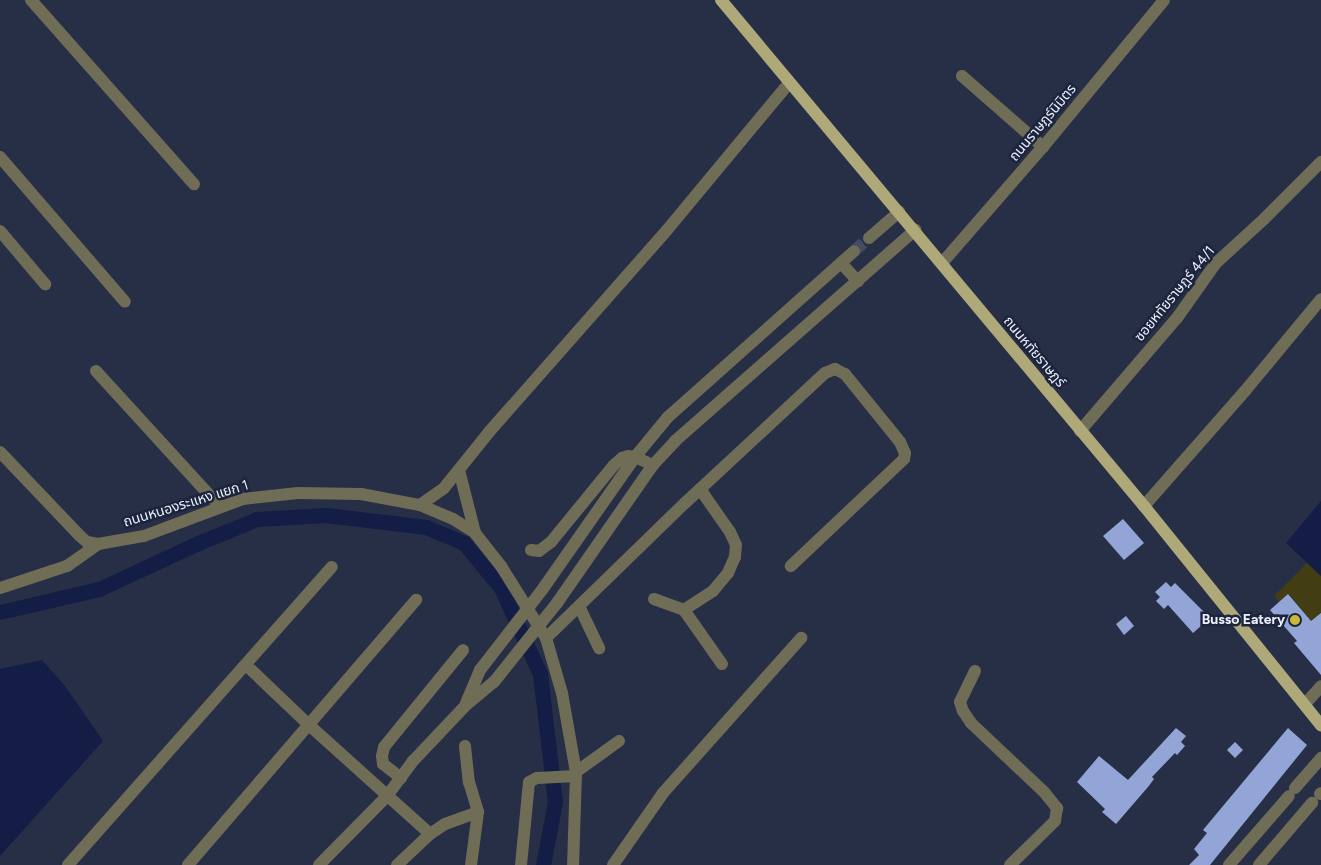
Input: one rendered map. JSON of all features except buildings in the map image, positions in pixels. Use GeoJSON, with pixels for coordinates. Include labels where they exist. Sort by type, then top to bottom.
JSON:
{"type":"FeatureCollection","features":[{"type":"Feature","properties":{"kind":"main road","name":"ถนนหทัยราษฎร์"},"geometry":{"type":"LineString","coordinates":[[721,0],[1144,506],[1321,725]]}},
{"type":"Feature","properties":{"kind":"street"},"geometry":{"type":"LineString","coordinates":[[31,0],[194,184]]}},
{"type":"Feature","properties":{"kind":"street","name":"ถนนราษฎร์นิมิตร"},"geometry":{"type":"LineString","coordinates":[[942,263],[1043,147],[1164,0]]}},
{"type":"Feature","properties":{"kind":"street"},"geometry":{"type":"LineString","coordinates":[[962,76],[1043,147]]}},
{"type":"Feature","properties":{"kind":"street"},"geometry":{"type":"LineString","coordinates":[[420,505],[444,488],[489,432],[667,230],[789,83]]}},
{"type":"Feature","properties":{"kind":"street"},"geometry":{"type":"LineString","coordinates":[[0,157],[125,302]]}},
{"type":"Feature","properties":{"kind":"street","name":"ซอยหทัยราษฎร์ 44/1"},"geometry":{"type":"LineString","coordinates":[[1080,431],[1177,318],[1216,263],[1264,219],[1321,162]]}},
{"type":"Feature","properties":{"kind":"street"},"geometry":{"type":"LineString","coordinates":[[869,238],[899,212]]}},
{"type":"Feature","properties":{"kind":"street"},"geometry":{"type":"LineString","coordinates":[[319,865],[387,796],[465,706],[494,682],[557,603],[653,465],[675,441],[915,230]]}},
{"type":"Feature","properties":{"kind":"street"},"geometry":{"type":"LineString","coordinates":[[0,231],[45,284]]}},
{"type":"Feature","properties":{"kind":"street"},"geometry":{"type":"LineString","coordinates":[[465,706],[480,670],[542,590],[635,457],[668,417],[854,251]]}},
{"type":"Feature","properties":{"kind":"street"},"geometry":{"type":"LineString","coordinates":[[840,264],[858,281]]}},
{"type":"Feature","properties":{"kind":"street"},"geometry":{"type":"LineString","coordinates":[[1144,506],[1245,391],[1321,299]]}},
{"type":"Feature","properties":{"kind":"street"},"geometry":{"type":"LineString","coordinates":[[546,638],[700,489],[825,373],[835,369],[845,374],[900,442],[905,453],[904,459],[791,566]]}},
{"type":"Feature","properties":{"kind":"street"},"geometry":{"type":"LineString","coordinates":[[96,372],[220,507]]}},
{"type":"Feature","properties":{"kind":"street"},"geometry":{"type":"LineString","coordinates":[[0,452],[80,536],[87,542],[98,544]]}},
{"type":"Feature","properties":{"kind":"street"},"geometry":{"type":"LineString","coordinates":[[531,550],[539,551],[551,542],[614,464],[622,458],[628,456],[635,457],[653,465]]}},
{"type":"Feature","properties":{"kind":"street"},"geometry":{"type":"LineString","coordinates":[[459,470],[474,533]]}},
{"type":"Feature","properties":{"kind":"street"},"geometry":{"type":"LineString","coordinates":[[684,610],[713,591],[728,574],[735,557],[736,545],[730,532],[700,489]]}},
{"type":"Feature","properties":{"kind":"street","name":"ถนนหนองระแหง แยก 1"},"geometry":{"type":"LineString","coordinates":[[98,544],[144,536],[243,499],[298,493],[361,494],[420,505],[453,519],[474,533],[501,566],[546,638],[562,693],[576,774],[573,865]]}},
{"type":"Feature","properties":{"kind":"street"},"geometry":{"type":"LineString","coordinates":[[0,588],[67,566],[98,544]]}},
{"type":"Feature","properties":{"kind":"street"},"geometry":{"type":"LineString","coordinates":[[68,865],[332,567]]}},
{"type":"Feature","properties":{"kind":"street"},"geometry":{"type":"LineString","coordinates":[[654,599],[684,610],[722,664]]}},
{"type":"Feature","properties":{"kind":"street"},"geometry":{"type":"LineString","coordinates":[[188,865],[416,600]]}},
{"type":"Feature","properties":{"kind":"street"},"geometry":{"type":"LineString","coordinates":[[579,606],[599,648]]}},
{"type":"Feature","properties":{"kind":"street"},"geometry":{"type":"LineString","coordinates":[[613,865],[663,793],[801,638]]}},
{"type":"Feature","properties":{"kind":"street"},"geometry":{"type":"LineString","coordinates":[[401,778],[383,764],[384,747],[463,650]]}},
{"type":"Feature","properties":{"kind":"street"},"geometry":{"type":"LineString","coordinates":[[246,665],[309,725],[430,834]]}},
{"type":"Feature","properties":{"kind":"street"},"geometry":{"type":"LineString","coordinates":[[975,671],[960,702],[963,711],[971,723],[1044,792],[1057,808],[1055,821],[1010,865]]}},
{"type":"Feature","properties":{"kind":"street"},"geometry":{"type":"LineString","coordinates":[[1305,704],[1321,686]]}},
{"type":"Feature","properties":{"kind":"street"},"geometry":{"type":"LineString","coordinates":[[521,865],[530,780],[576,774],[619,741]]}},
{"type":"Feature","properties":{"kind":"street"},"geometry":{"type":"LineString","coordinates":[[465,746],[469,782],[478,812],[471,865]]}},
{"type":"Feature","properties":{"kind":"street"},"geometry":{"type":"LineString","coordinates":[[1229,865],[1321,758]]}},
{"type":"Feature","properties":{"kind":"street"},"geometry":{"type":"LineString","coordinates":[[1259,865],[1318,797]]}},
{"type":"Feature","properties":{"kind":"street"},"geometry":{"type":"LineString","coordinates":[[397,865],[430,834],[445,824],[478,812]]}},
{"type":"Feature","properties":{"kind":"street"},"geometry":{"type":"LineString","coordinates":[[1269,818],[1286,834]]}},
{"type":"Feature","properties":{"kind":"shaded area"},"geometry":{"type":"Polygon","coordinates":[[[1307,563],[1321,576],[1321,615],[1311,621],[1289,594],[1279,602],[1274,596],[1307,563]]]}},
{"type":"Feature","properties":{"kind":"water"},"geometry":{"type":"Polygon","coordinates":[[[1321,501],[1321,576],[1286,543],[1321,501]]]}},
{"type":"Feature","properties":{"kind":"water"},"geometry":{"type":"Polygon","coordinates":[[[42,660],[65,686],[103,741],[0,856],[0,669],[42,660]]]}},
{"type":"Feature","properties":{"kind":"waterway"},"geometry":{"type":"LineString","coordinates":[[0,612],[99,589],[198,543],[257,519],[326,515],[426,527],[464,543],[501,588],[540,674],[555,802],[543,865]]}},
{"type":"Feature","properties":{"kind":"tunnel"},"geometry":{"type":"LineString","coordinates":[[854,251],[869,238]]}},
{"type":"Feature","properties":{"kind":"place","name":"Busso Eatery"},"geometry":{"type":"Point","coordinates":[1295,620]}}]}
